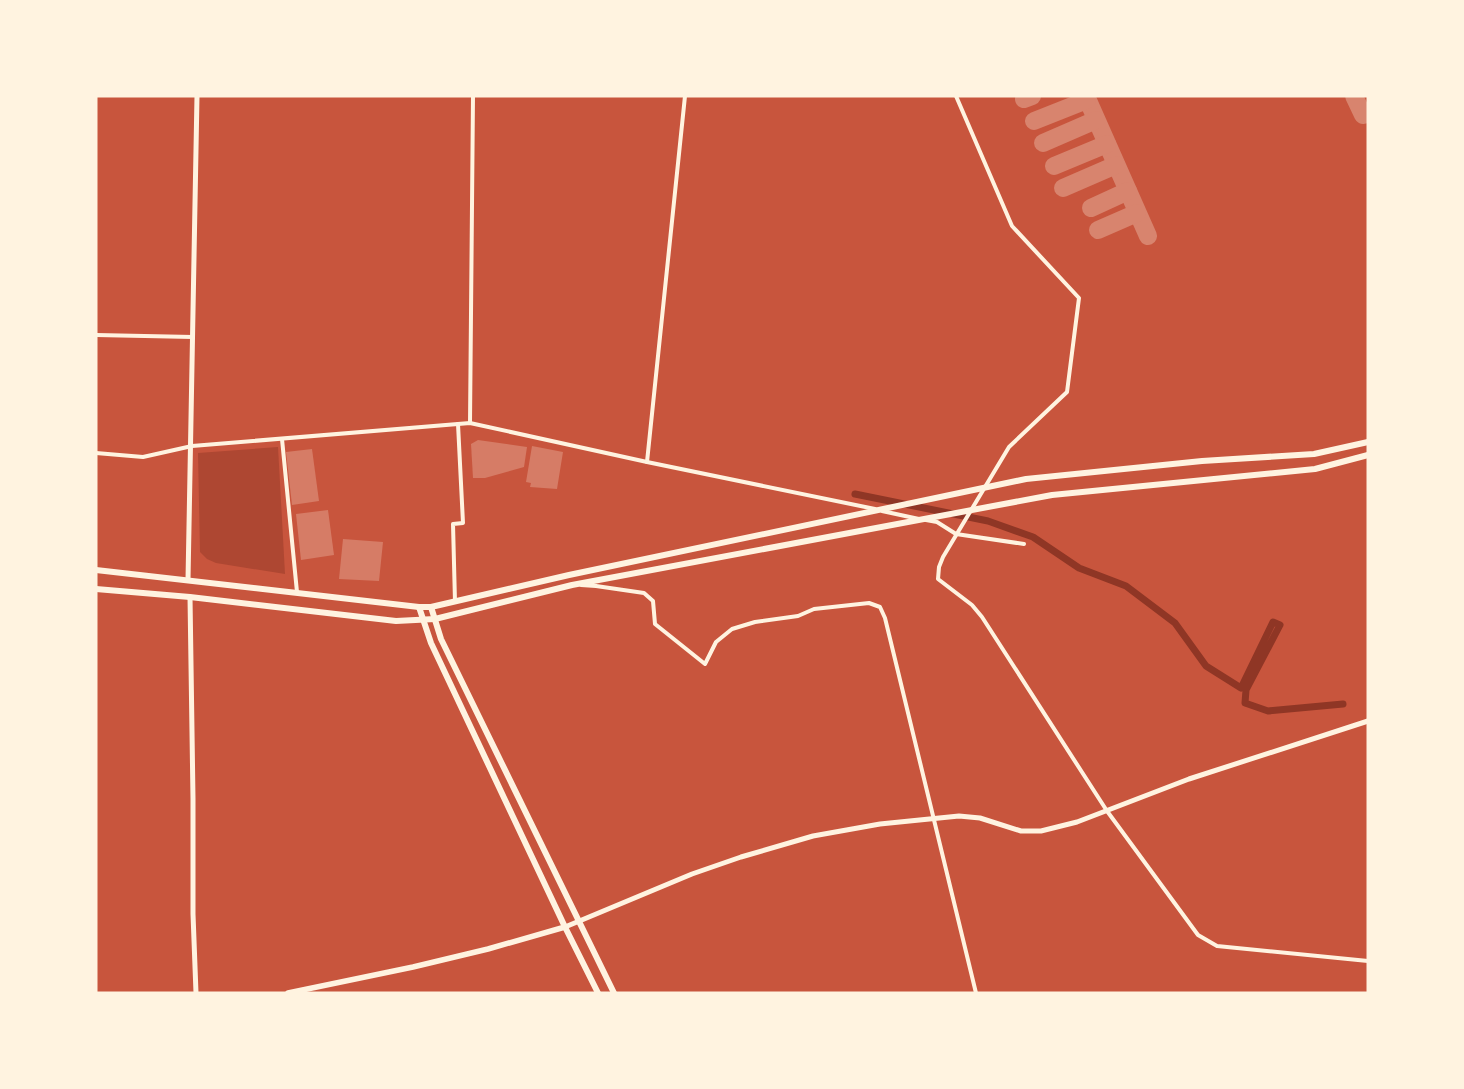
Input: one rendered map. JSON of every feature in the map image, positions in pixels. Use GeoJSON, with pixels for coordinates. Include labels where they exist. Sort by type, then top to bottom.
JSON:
{"type":"FeatureCollection","features":[{"type":"Feature","properties":{"kind":"main road"},"geometry":{"type":"LineString","coordinates":[[96,570],[419,607],[431,606],[569,575],[1026,479],[1172,464],[1314,454],[1368,442]]}},
{"type":"Feature","properties":{"kind":"main road"},"geometry":{"type":"LineString","coordinates":[[96,589],[190,597],[396,621],[423,621],[572,585],[1052,495],[1315,469],[1368,455]]}},
{"type":"Feature","properties":{"kind":"main road"},"geometry":{"type":"LineString","coordinates":[[569,575],[572,585]]}},
{"type":"Feature","properties":{"kind":"main road"},"geometry":{"type":"LineString","coordinates":[[431,606],[441,639],[614,993]]}},
{"type":"Feature","properties":{"kind":"main road"},"geometry":{"type":"LineString","coordinates":[[419,607],[431,643],[565,928],[598,993]]}},
{"type":"Feature","properties":{"kind":"main road"},"geometry":{"type":"LineString","coordinates":[[288,993],[413,968],[565,928]]}},
{"type":"Feature","properties":{"kind":"street"},"geometry":{"type":"LineString","coordinates":[[188,580],[192,446],[197,96]]}},
{"type":"Feature","properties":{"kind":"street"},"geometry":{"type":"LineString","coordinates":[[470,423],[473,96]]}},
{"type":"Feature","properties":{"kind":"street"},"geometry":{"type":"LineString","coordinates":[[648,462],[685,96]]}},
{"type":"Feature","properties":{"kind":"street"},"geometry":{"type":"LineString","coordinates":[[956,96],[1012,226],[1079,298],[1067,392],[1009,446],[943,557],[939,567],[938,579],[972,605],[982,617],[1107,811],[1198,935],[1217,946],[1368,961]]}},
{"type":"Feature","properties":{"kind":"street"},"geometry":{"type":"LineString","coordinates":[[96,335],[193,337]]}},
{"type":"Feature","properties":{"kind":"street"},"geometry":{"type":"LineString","coordinates":[[96,453],[143,457],[192,446],[470,423],[937,522],[956,534],[1024,544]]}},
{"type":"Feature","properties":{"kind":"street"},"geometry":{"type":"LineString","coordinates":[[455,602],[453,524],[463,523],[458,424]]}},
{"type":"Feature","properties":{"kind":"street"},"geometry":{"type":"LineString","coordinates":[[282,439],[297,592]]}},
{"type":"Feature","properties":{"kind":"street"},"geometry":{"type":"LineString","coordinates":[[572,585],[596,586],[644,593],[653,601],[655,624],[705,664],[716,642],[732,629],[755,622],[798,616],[814,609],[869,603],[880,607],[885,618],[976,993]]}},
{"type":"Feature","properties":{"kind":"street"},"geometry":{"type":"LineString","coordinates":[[190,597],[193,914],[196,993]]}},
{"type":"Feature","properties":{"kind":"street"},"geometry":{"type":"LineString","coordinates":[[565,928],[692,874],[813,836],[880,824],[932,817],[959,816],[980,818],[1021,831],[1041,831],[1077,822],[1189,779],[1368,721]]}},
{"type":"Feature","properties":{"kind":"shaded area"},"geometry":{"type":"Polygon","coordinates":[[[278,447],[285,574],[216,563],[207,559],[200,552],[198,453],[278,447]]]}},
{"type":"Feature","properties":{"kind":"building"},"geometry":{"type":"Polygon","coordinates":[[[478,440],[527,447],[524,467],[485,478],[473,478],[471,444],[478,440]]]}},
{"type":"Feature","properties":{"kind":"building"},"geometry":{"type":"Polygon","coordinates":[[[532,446],[563,452],[557,489],[530,487],[531,483],[526,482],[532,446]]]}},
{"type":"Feature","properties":{"kind":"building"},"geometry":{"type":"Polygon","coordinates":[[[312,449],[319,501],[292,505],[286,452],[312,449]]]}},
{"type":"Feature","properties":{"kind":"building"},"geometry":{"type":"Polygon","coordinates":[[[328,510],[334,555],[301,560],[296,514],[328,510]]]}},
{"type":"Feature","properties":{"kind":"building"},"geometry":{"type":"Polygon","coordinates":[[[343,539],[383,542],[379,581],[339,579],[343,539]]]}},
{"type":"Feature","properties":{"kind":"waterway"},"geometry":{"type":"LineString","coordinates":[[855,494],[988,521],[1033,537],[1079,568],[1126,586],[1175,623],[1206,666],[1241,688],[1273,622],[1280,625],[1246,690],[1245,703],[1268,711],[1343,704]]}},
{"type":"Feature","properties":{"kind":"taxiway"},"geometry":{"type":"LineString","coordinates":[[1024,99],[1032,96]]}},
{"type":"Feature","properties":{"kind":"taxiway"},"geometry":{"type":"LineString","coordinates":[[1086,96],[1148,236]]}},
{"type":"Feature","properties":{"kind":"taxiway"},"geometry":{"type":"LineString","coordinates":[[1354,96],[1363,115],[1368,114]]}},
{"type":"Feature","properties":{"kind":"taxiway"},"geometry":{"type":"LineString","coordinates":[[1034,121],[1087,100]]}},
{"type":"Feature","properties":{"kind":"taxiway"},"geometry":{"type":"LineString","coordinates":[[1043,143],[1096,120]]}},
{"type":"Feature","properties":{"kind":"taxiway"},"geometry":{"type":"LineString","coordinates":[[1054,166],[1107,144]]}},
{"type":"Feature","properties":{"kind":"taxiway"},"geometry":{"type":"LineString","coordinates":[[1063,188],[1116,165]]}},
{"type":"Feature","properties":{"kind":"taxiway"},"geometry":{"type":"LineString","coordinates":[[1091,208],[1128,191]]}},
{"type":"Feature","properties":{"kind":"taxiway"},"geometry":{"type":"LineString","coordinates":[[1098,230],[1137,213]]}}]}
